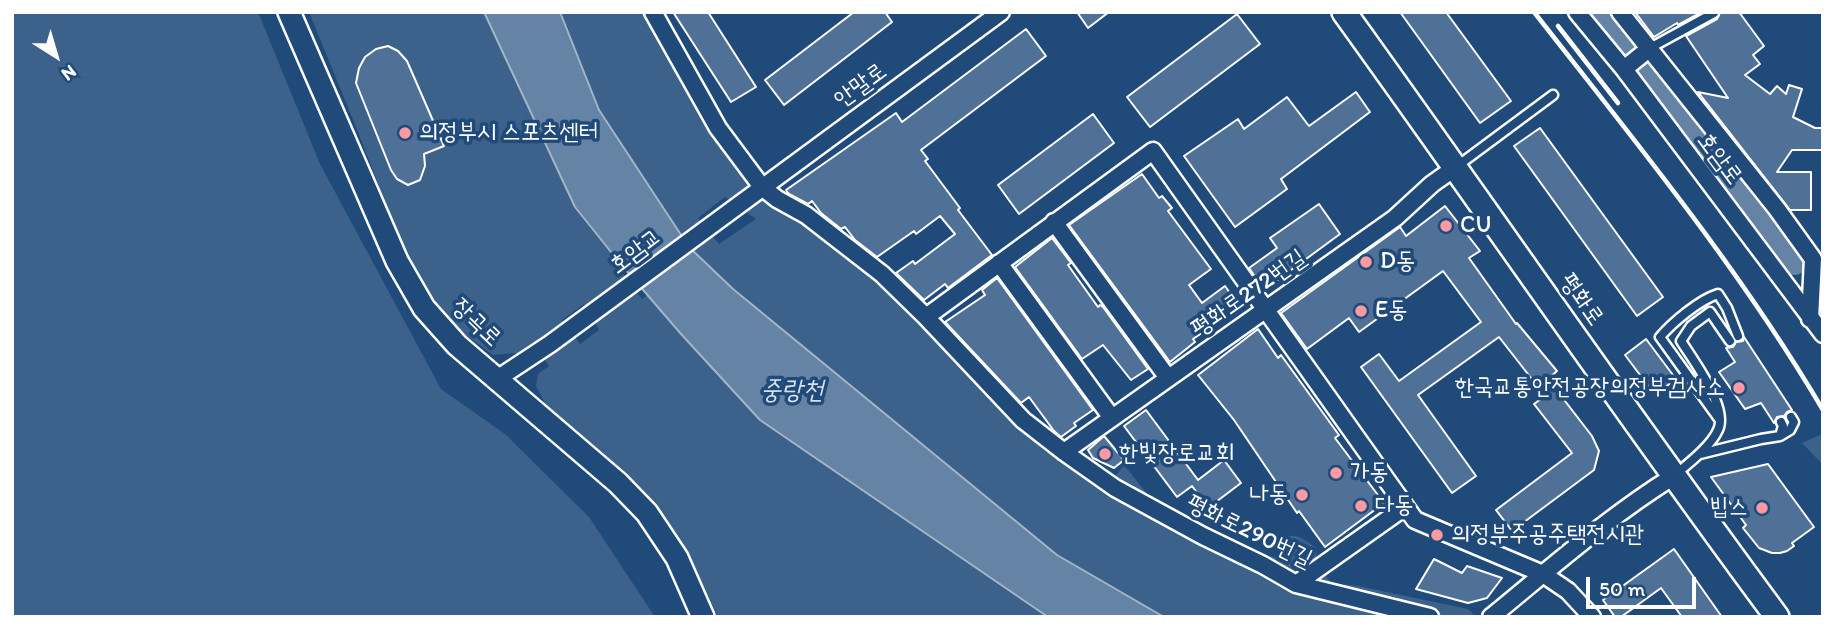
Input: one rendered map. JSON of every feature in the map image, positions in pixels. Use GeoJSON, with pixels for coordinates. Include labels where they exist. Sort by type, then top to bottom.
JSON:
{"type":"FeatureCollection","features":[{"type":"Feature","properties":{"kind":"main road","name":"평화로"},"geometry":{"type":"LineString","coordinates":[[1344,12],[1777,617]]}},
{"type":"Feature","properties":{"kind":"street","name":"장곡로"},"geometry":{"type":"LineString","coordinates":[[289,12],[397,261],[424,308],[457,345],[618,483],[647,513],[677,558],[703,617]]}},
{"type":"Feature","properties":{"kind":"street","name":"평화로290번길"},"geometry":{"type":"LineString","coordinates":[[653,12],[755,192],[776,199],[806,215],[863,258],[926,317],[1023,420],[1064,452],[1115,488],[1296,584],[1430,617]]}},
{"type":"Feature","properties":{"kind":"street","name":"안말로"},"geometry":{"type":"LineString","coordinates":[[755,192],[1001,12]]}},
{"type":"Feature","properties":{"kind":"street","name":"호암로"},"geometry":{"type":"LineString","coordinates":[[1577,12],[1816,318],[1823,334]]}},
{"type":"Feature","properties":{"kind":"street"},"geometry":{"type":"LineString","coordinates":[[1620,12],[1777,209],[1813,259],[1816,318]]}},
{"type":"Feature","properties":{"kind":"street"},"geometry":{"type":"LineString","coordinates":[[1624,69],[1650,48]]}},
{"type":"Feature","properties":{"kind":"street"},"geometry":{"type":"LineString","coordinates":[[926,317],[1153,151],[1415,520],[1543,575],[1568,591],[1592,617]]}},
{"type":"Feature","properties":{"kind":"street","name":"평화로272번길"},"geometry":{"type":"LineString","coordinates":[[1064,452],[1395,218],[1432,184],[1456,167]]}},
{"type":"Feature","properties":{"kind":"street","name":"호암교"},"geometry":{"type":"LineString","coordinates":[[497,379],[551,344],[755,192]]}},
{"type":"Feature","properties":{"kind":"street"},"geometry":{"type":"LineString","coordinates":[[1054,222],[1168,378]]}},
{"type":"Feature","properties":{"kind":"street"},"geometry":{"type":"LineString","coordinates":[[999,263],[1112,418]]}},
{"type":"Feature","properties":{"kind":"street"},"geometry":{"type":"LineString","coordinates":[[1492,617],[1591,534],[1674,476]]}},
{"type":"Feature","properties":{"kind":"street"},"geometry":{"type":"LineString","coordinates":[[1296,584],[1405,507]]}},
{"type":"Feature","properties":{"kind":"lane"},"geometry":{"type":"LineString","coordinates":[[1356,12],[1366,42]]}},
{"type":"Feature","properties":{"kind":"lane"},"geometry":{"type":"LineString","coordinates":[[1650,48],[1714,13]]}},
{"type":"Feature","properties":{"kind":"lane"},"geometry":{"type":"LineString","coordinates":[[1456,167],[1553,95]]}},
{"type":"Feature","properties":{"kind":"lane"},"geometry":{"type":"LineString","coordinates":[[1674,476],[1700,454],[1718,430],[1721,421],[1718,405],[1681,341],[1691,326],[1710,312],[1734,338],[1727,308],[1718,294],[1687,313],[1660,337],[1721,421]]}},
{"type":"Feature","properties":{"kind":"lane"},"geometry":{"type":"LineString","coordinates":[[1700,454],[1780,436],[1790,430],[1794,422],[1791,416]]}},
{"type":"Feature","properties":{"kind":"lane"},"geometry":{"type":"LineString","coordinates":[[1780,436],[1783,426],[1781,422]]}},
{"type":"Feature","properties":{"kind":"shaded area"},"geometry":{"type":"Polygon","coordinates":[[[12,12],[258,12],[320,164],[441,389],[505,434],[589,517],[655,617],[12,617],[12,12]]]}},
{"type":"Feature","properties":{"kind":"shaded area"},"geometry":{"type":"Polygon","coordinates":[[[309,12],[658,12],[746,182],[794,213],[879,279],[994,395],[1042,449],[1105,489],[1124,465],[1177,531],[1285,559],[1274,539],[1296,536],[1316,548],[1316,563],[1331,583],[1468,609],[1476,617],[718,617],[695,568],[659,515],[548,409],[536,386],[538,374],[549,366],[533,342],[517,353],[493,355],[447,321],[408,260],[309,12]],[[725,197],[698,218],[719,244],[756,219],[725,197]],[[665,242],[623,274],[642,299],[688,266],[665,242]],[[584,304],[562,320],[580,344],[599,330],[584,304]]]}},
{"type":"Feature","properties":{"kind":"shaded area"},"geometry":{"type":"Polygon","coordinates":[[[1823,435],[1823,465],[1802,443],[1823,435]]]}},
{"type":"Feature","properties":{"kind":"water","name":"중랑천"},"geometry":{"type":"Polygon","coordinates":[[[484,12],[560,12],[599,110],[689,247],[733,289],[1057,555],[1164,617],[1048,617],[760,420],[681,334],[575,207],[484,12]]]}},
{"type":"Feature","properties":{"kind":"building"},"geometry":{"type":"Polygon","coordinates":[[[673,12],[708,12],[756,87],[731,102],[673,12]]]}},
{"type":"Feature","properties":{"kind":"building"},"geometry":{"type":"Polygon","coordinates":[[[854,12],[885,12],[892,22],[784,105],[765,80],[854,12]]]}},
{"type":"Feature","properties":{"kind":"building"},"geometry":{"type":"Polygon","coordinates":[[[1077,12],[1109,12],[1088,28],[1077,12]]]}},
{"type":"Feature","properties":{"kind":"building"},"geometry":{"type":"Polygon","coordinates":[[[1400,12],[1446,12],[1511,101],[1480,123],[1400,12]]]}},
{"type":"Feature","properties":{"kind":"building"},"geometry":{"type":"Polygon","coordinates":[[[1635,12],[1702,12],[1654,37],[1635,12]]]}},
{"type":"Feature","properties":{"kind":"building"},"geometry":{"type":"Polygon","coordinates":[[[1720,12],[1739,12],[1764,46],[1753,55],[1760,64],[1745,75],[1770,94],[1777,86],[1786,94],[1789,85],[1802,89],[1793,117],[1815,128],[1823,128],[1823,150],[1792,150],[1777,172],[1811,172],[1811,210],[1790,210],[1698,92],[1728,98],[1686,36],[1717,19],[1720,12]]]}},
{"type":"Feature","properties":{"kind":"building"},"geometry":{"type":"Polygon","coordinates":[[[1237,14],[1260,44],[1150,127],[1127,97],[1237,14]]]}},
{"type":"Feature","properties":{"kind":"building"},"geometry":{"type":"Polygon","coordinates":[[[1026,29],[1046,56],[921,150],[928,159],[925,161],[960,208],[958,210],[992,255],[948,288],[945,284],[924,300],[896,273],[913,261],[915,264],[955,234],[940,216],[877,257],[855,240],[845,227],[841,229],[821,213],[812,201],[808,204],[786,190],[896,113],[902,122],[1026,29]]]}},
{"type":"Feature","properties":{"kind":"building"},"geometry":{"type":"Polygon","coordinates":[[[388,46],[398,51],[407,61],[444,146],[424,154],[425,166],[420,180],[408,185],[397,179],[391,170],[356,83],[365,57],[376,49],[388,46]]]}},
{"type":"Feature","properties":{"kind":"building"},"geometry":{"type":"Polygon","coordinates":[[[1356,92],[1370,112],[1281,179],[1287,189],[1235,227],[1184,156],[1238,119],[1244,129],[1287,97],[1309,126],[1356,92]]]}},
{"type":"Feature","properties":{"kind":"building"},"geometry":{"type":"Polygon","coordinates":[[[1093,114],[1114,143],[1019,214],[998,185],[1093,114]]]}},
{"type":"Feature","properties":{"kind":"building"},"geometry":{"type":"Polygon","coordinates":[[[1540,128],[1663,297],[1637,316],[1514,146],[1540,128]]]}},
{"type":"Feature","properties":{"kind":"building"},"geometry":{"type":"Polygon","coordinates":[[[1142,174],[1159,198],[1162,196],[1172,208],[1168,211],[1211,269],[1189,285],[1202,303],[1225,286],[1240,307],[1193,339],[1195,342],[1170,362],[1069,225],[1142,174]]]}},
{"type":"Feature","properties":{"kind":"building"},"geometry":{"type":"Polygon","coordinates":[[[1319,204],[1340,234],[1264,290],[1249,268],[1277,248],[1270,238],[1319,204]]]}},
{"type":"Feature","properties":{"kind":"building"},"geometry":{"type":"Polygon","coordinates":[[[1445,206],[1480,251],[1469,258],[1516,324],[1557,371],[1548,379],[1592,436],[1599,451],[1594,470],[1512,531],[1496,510],[1572,453],[1534,404],[1545,396],[1499,337],[1418,395],[1476,476],[1452,493],[1361,367],[1379,354],[1399,381],[1481,322],[1443,271],[1359,332],[1349,318],[1307,349],[1281,313],[1400,227],[1406,236],[1445,206]]]}},
{"type":"Feature","properties":{"kind":"building"},"geometry":{"type":"Polygon","coordinates":[[[1052,238],[1098,307],[1103,307],[1148,369],[1131,380],[1103,345],[1082,359],[1015,267],[1052,238]]]}},
{"type":"Feature","properties":{"kind":"building"},"geometry":{"type":"Polygon","coordinates":[[[997,278],[1093,410],[1074,423],[1076,426],[1061,437],[1029,397],[1021,403],[945,322],[985,295],[982,290],[997,278]]]}},
{"type":"Feature","properties":{"kind":"building"},"geometry":{"type":"Polygon","coordinates":[[[1258,329],[1278,358],[1281,355],[1339,435],[1335,438],[1384,503],[1325,547],[1299,511],[1297,513],[1234,420],[1198,375],[1258,329]]]}},
{"type":"Feature","properties":{"kind":"building"},"geometry":{"type":"Polygon","coordinates":[[[1744,337],[1792,410],[1777,417],[1774,423],[1761,403],[1745,409],[1719,372],[1735,362],[1726,348],[1743,341],[1744,337]]]}},
{"type":"Feature","properties":{"kind":"building"},"geometry":{"type":"Polygon","coordinates":[[[1646,339],[1676,379],[1655,395],[1625,355],[1646,339]]]}},
{"type":"Feature","properties":{"kind":"building"},"geometry":{"type":"Polygon","coordinates":[[[1146,410],[1198,480],[1224,460],[1241,483],[1208,508],[1192,486],[1177,497],[1124,426],[1146,410]]]}},
{"type":"Feature","properties":{"kind":"building","name":"한빛장로교회"},"geometry":{"type":"Polygon","coordinates":[[[1104,436],[1124,460],[1114,468],[1093,458],[1088,450],[1104,436]]]}},
{"type":"Feature","properties":{"kind":"building"},"geometry":{"type":"Polygon","coordinates":[[[1768,464],[1814,527],[1792,543],[1794,546],[1780,553],[1759,548],[1743,528],[1746,525],[1711,477],[1768,464]]]}},
{"type":"Feature","properties":{"kind":"building"},"geometry":{"type":"Polygon","coordinates":[[[1674,549],[1722,617],[1682,617],[1661,588],[1621,617],[1615,617],[1603,600],[1674,549]]]}},
{"type":"Feature","properties":{"kind":"building"},"geometry":{"type":"Polygon","coordinates":[[[1434,559],[1462,573],[1467,566],[1502,578],[1487,598],[1468,603],[1416,589],[1434,559]]]}},
{"type":"Feature","properties":{"kind":"waterway"},"geometry":{"type":"LineString","coordinates":[[1601,12],[1656,79],[1794,262]]}},
{"type":"Feature","properties":{"kind":"railway"},"geometry":{"type":"LineString","coordinates":[[1534,12],[1722,256],[1823,410]]}},
{"type":"Feature","properties":{"kind":"railway"},"geometry":{"type":"LineString","coordinates":[[1558,26],[1618,103]]}},
{"type":"Feature","properties":{"kind":"place","name":"의정부시 스포츠센터"},"geometry":{"type":"Point","coordinates":[405,133]}},
{"type":"Feature","properties":{"kind":"place","name":"CU"},"geometry":{"type":"Point","coordinates":[1446,226]}},
{"type":"Feature","properties":{"kind":"place","name":"D동"},"geometry":{"type":"Point","coordinates":[1366,262]}},
{"type":"Feature","properties":{"kind":"place","name":"E동"},"geometry":{"type":"Point","coordinates":[1361,311]}},
{"type":"Feature","properties":{"kind":"place","name":"한국교통안전공장의정부검사소"},"geometry":{"type":"Point","coordinates":[1739,388]}},
{"type":"Feature","properties":{"kind":"place","name":"한빛장로교회"},"geometry":{"type":"Point","coordinates":[1105,454]}},
{"type":"Feature","properties":{"kind":"place","name":"가동"},"geometry":{"type":"Point","coordinates":[1336,473]}},
{"type":"Feature","properties":{"kind":"place","name":"나동"},"geometry":{"type":"Point","coordinates":[1302,495]}},
{"type":"Feature","properties":{"kind":"place","name":"다동"},"geometry":{"type":"Point","coordinates":[1361,506]}},
{"type":"Feature","properties":{"kind":"place","name":"빕스"},"geometry":{"type":"Point","coordinates":[1762,508]}},
{"type":"Feature","properties":{"kind":"place","name":"의정부주공주택전시관"},"geometry":{"type":"Point","coordinates":[1437,535]}}]}
